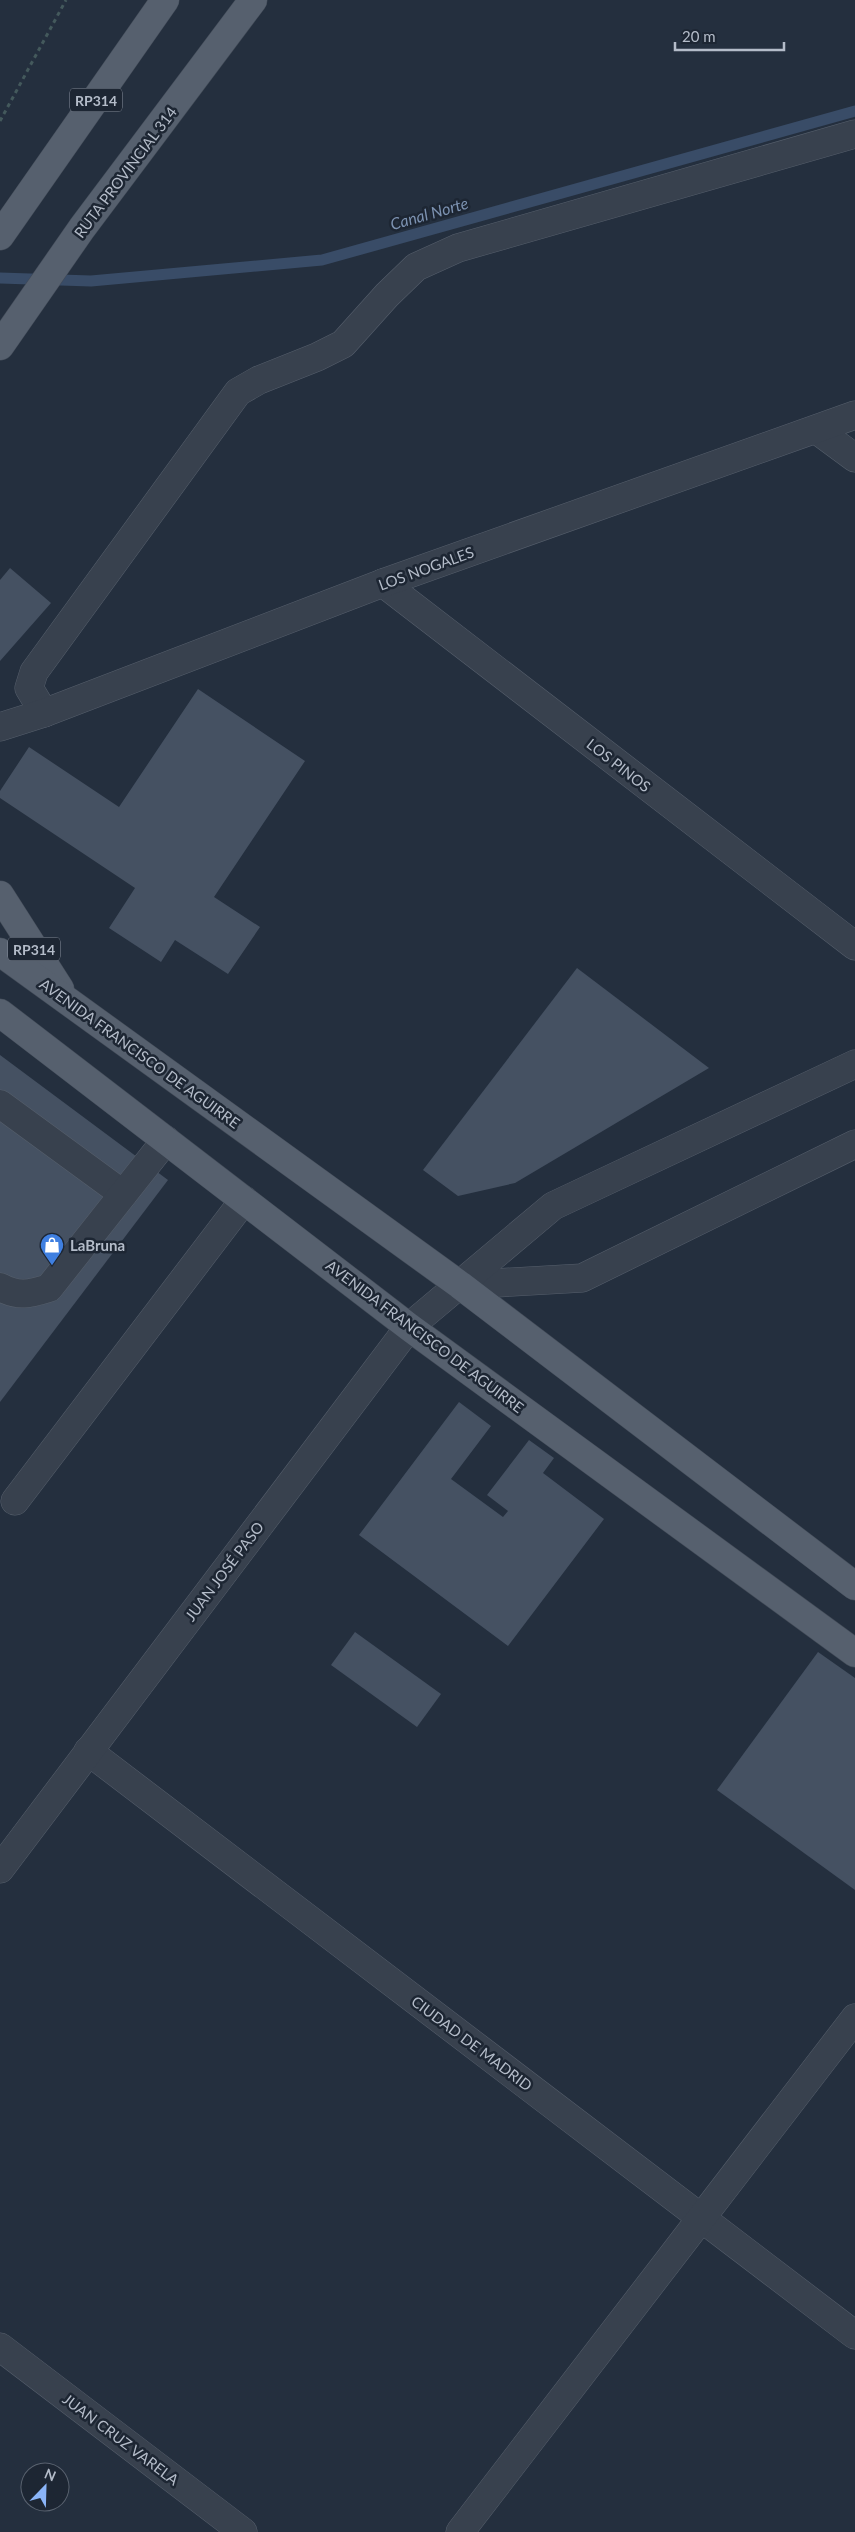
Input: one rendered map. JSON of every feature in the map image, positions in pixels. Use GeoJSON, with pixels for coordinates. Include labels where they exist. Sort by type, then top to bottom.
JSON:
{"type":"FeatureCollection","features":[{"type":"Feature","properties":{"kind":"main road","name":"RP314"},"geometry":{"type":"LineString","coordinates":[[0,236],[165,0]]}},
{"type":"Feature","properties":{"kind":"main road","name":"RUTA PROVINCIAL 314"},"geometry":{"type":"LineString","coordinates":[[0,346],[82,228],[253,0]]}},
{"type":"Feature","properties":{"kind":"main road","name":"RP314"},"geometry":{"type":"LineString","coordinates":[[0,895],[69,1002]]}},
{"type":"Feature","properties":{"kind":"main road","name":"AVENIDA FRANCISCO DE AGUIRRE"},"geometry":{"type":"LineString","coordinates":[[0,952],[460,1284],[855,1586]]}},
{"type":"Feature","properties":{"kind":"main road","name":"AVENIDA FRANCISCO DE AGUIRRE"},"geometry":{"type":"LineString","coordinates":[[0,1013],[410,1327],[855,1653]]}},
{"type":"Feature","properties":{"kind":"street"},"geometry":{"type":"LineString","coordinates":[[44,713],[29,688],[34,672],[238,392],[258,380],[317,357],[343,344],[387,295],[416,267],[458,248],[855,134]]}},
{"type":"Feature","properties":{"kind":"street","name":"LOS NOGALES"},"geometry":{"type":"LineString","coordinates":[[0,726],[44,713],[383,583],[855,415]]}},
{"type":"Feature","properties":{"kind":"street"},"geometry":{"type":"LineString","coordinates":[[817,430],[855,458]]}},
{"type":"Feature","properties":{"kind":"street","name":"LOS PINOS"},"geometry":{"type":"LineString","coordinates":[[383,583],[855,946]]}},
{"type":"Feature","properties":{"kind":"street","name":"JUAN JOSÉ PASO"},"geometry":{"type":"LineString","coordinates":[[0,1869],[410,1327],[553,1206],[855,1064]]}},
{"type":"Feature","properties":{"kind":"street"},"geometry":{"type":"LineString","coordinates":[[0,1104],[123,1194]]}},
{"type":"Feature","properties":{"kind":"street"},"geometry":{"type":"LineString","coordinates":[[0,1287],[8,1292],[27,1296],[49,1288],[166,1140]]}},
{"type":"Feature","properties":{"kind":"street"},"geometry":{"type":"LineString","coordinates":[[460,1284],[582,1278],[855,1144]]}},
{"type":"Feature","properties":{"kind":"street"},"geometry":{"type":"LineString","coordinates":[[15,1501],[244,1200]]}},
{"type":"Feature","properties":{"kind":"street","name":"CIUDAD DE MADRID"},"geometry":{"type":"LineString","coordinates":[[88,1751],[855,2335]]}},
{"type":"Feature","properties":{"kind":"street"},"geometry":{"type":"LineString","coordinates":[[460,2532],[700,2217],[855,2018]]}},
{"type":"Feature","properties":{"kind":"street","name":"JUAN CRUZ VARELA"},"geometry":{"type":"LineString","coordinates":[[0,2347],[243,2532]]}},
{"type":"Feature","properties":{"kind":"path"},"geometry":{"type":"LineString","coordinates":[[0,121],[66,0]]}},
{"type":"Feature","properties":{"kind":"building"},"geometry":{"type":"Polygon","coordinates":[[[10,568],[51,603],[0,661],[0,580],[10,568]]]}},
{"type":"Feature","properties":{"kind":"building"},"geometry":{"type":"Polygon","coordinates":[[[198,689],[305,761],[214,897],[260,927],[228,974],[175,940],[161,962],[109,928],[135,888],[0,798],[0,791],[29,747],[119,807],[198,689]]]}},
{"type":"Feature","properties":{"kind":"building"},"geometry":{"type":"Polygon","coordinates":[[[577,968],[709,1068],[515,1183],[458,1196],[423,1170],[577,968]]]}},
{"type":"Feature","properties":{"kind":"building","name":"LaBruna"},"geometry":{"type":"Polygon","coordinates":[[[0,1055],[168,1180],[0,1402],[0,1055]]]}},
{"type":"Feature","properties":{"kind":"building"},"geometry":{"type":"Polygon","coordinates":[[[459,1402],[491,1426],[451,1479],[503,1517],[508,1511],[487,1495],[529,1440],[554,1458],[543,1473],[604,1519],[508,1646],[359,1535],[459,1402]]]}},
{"type":"Feature","properties":{"kind":"building"},"geometry":{"type":"Polygon","coordinates":[[[355,1632],[441,1694],[417,1727],[331,1665],[355,1632]]]}},
{"type":"Feature","properties":{"kind":"building"},"geometry":{"type":"Polygon","coordinates":[[[818,1652],[855,1678],[855,1890],[717,1790],[818,1652]]]}},
{"type":"Feature","properties":{"kind":"waterway","name":"Canal Norte"},"geometry":{"type":"LineString","coordinates":[[0,278],[91,281],[322,260],[855,111]]}},
{"type":"Feature","properties":{"kind":"place","name":"LaBruna"},"geometry":{"type":"Point","coordinates":[52,1266]}}]}
